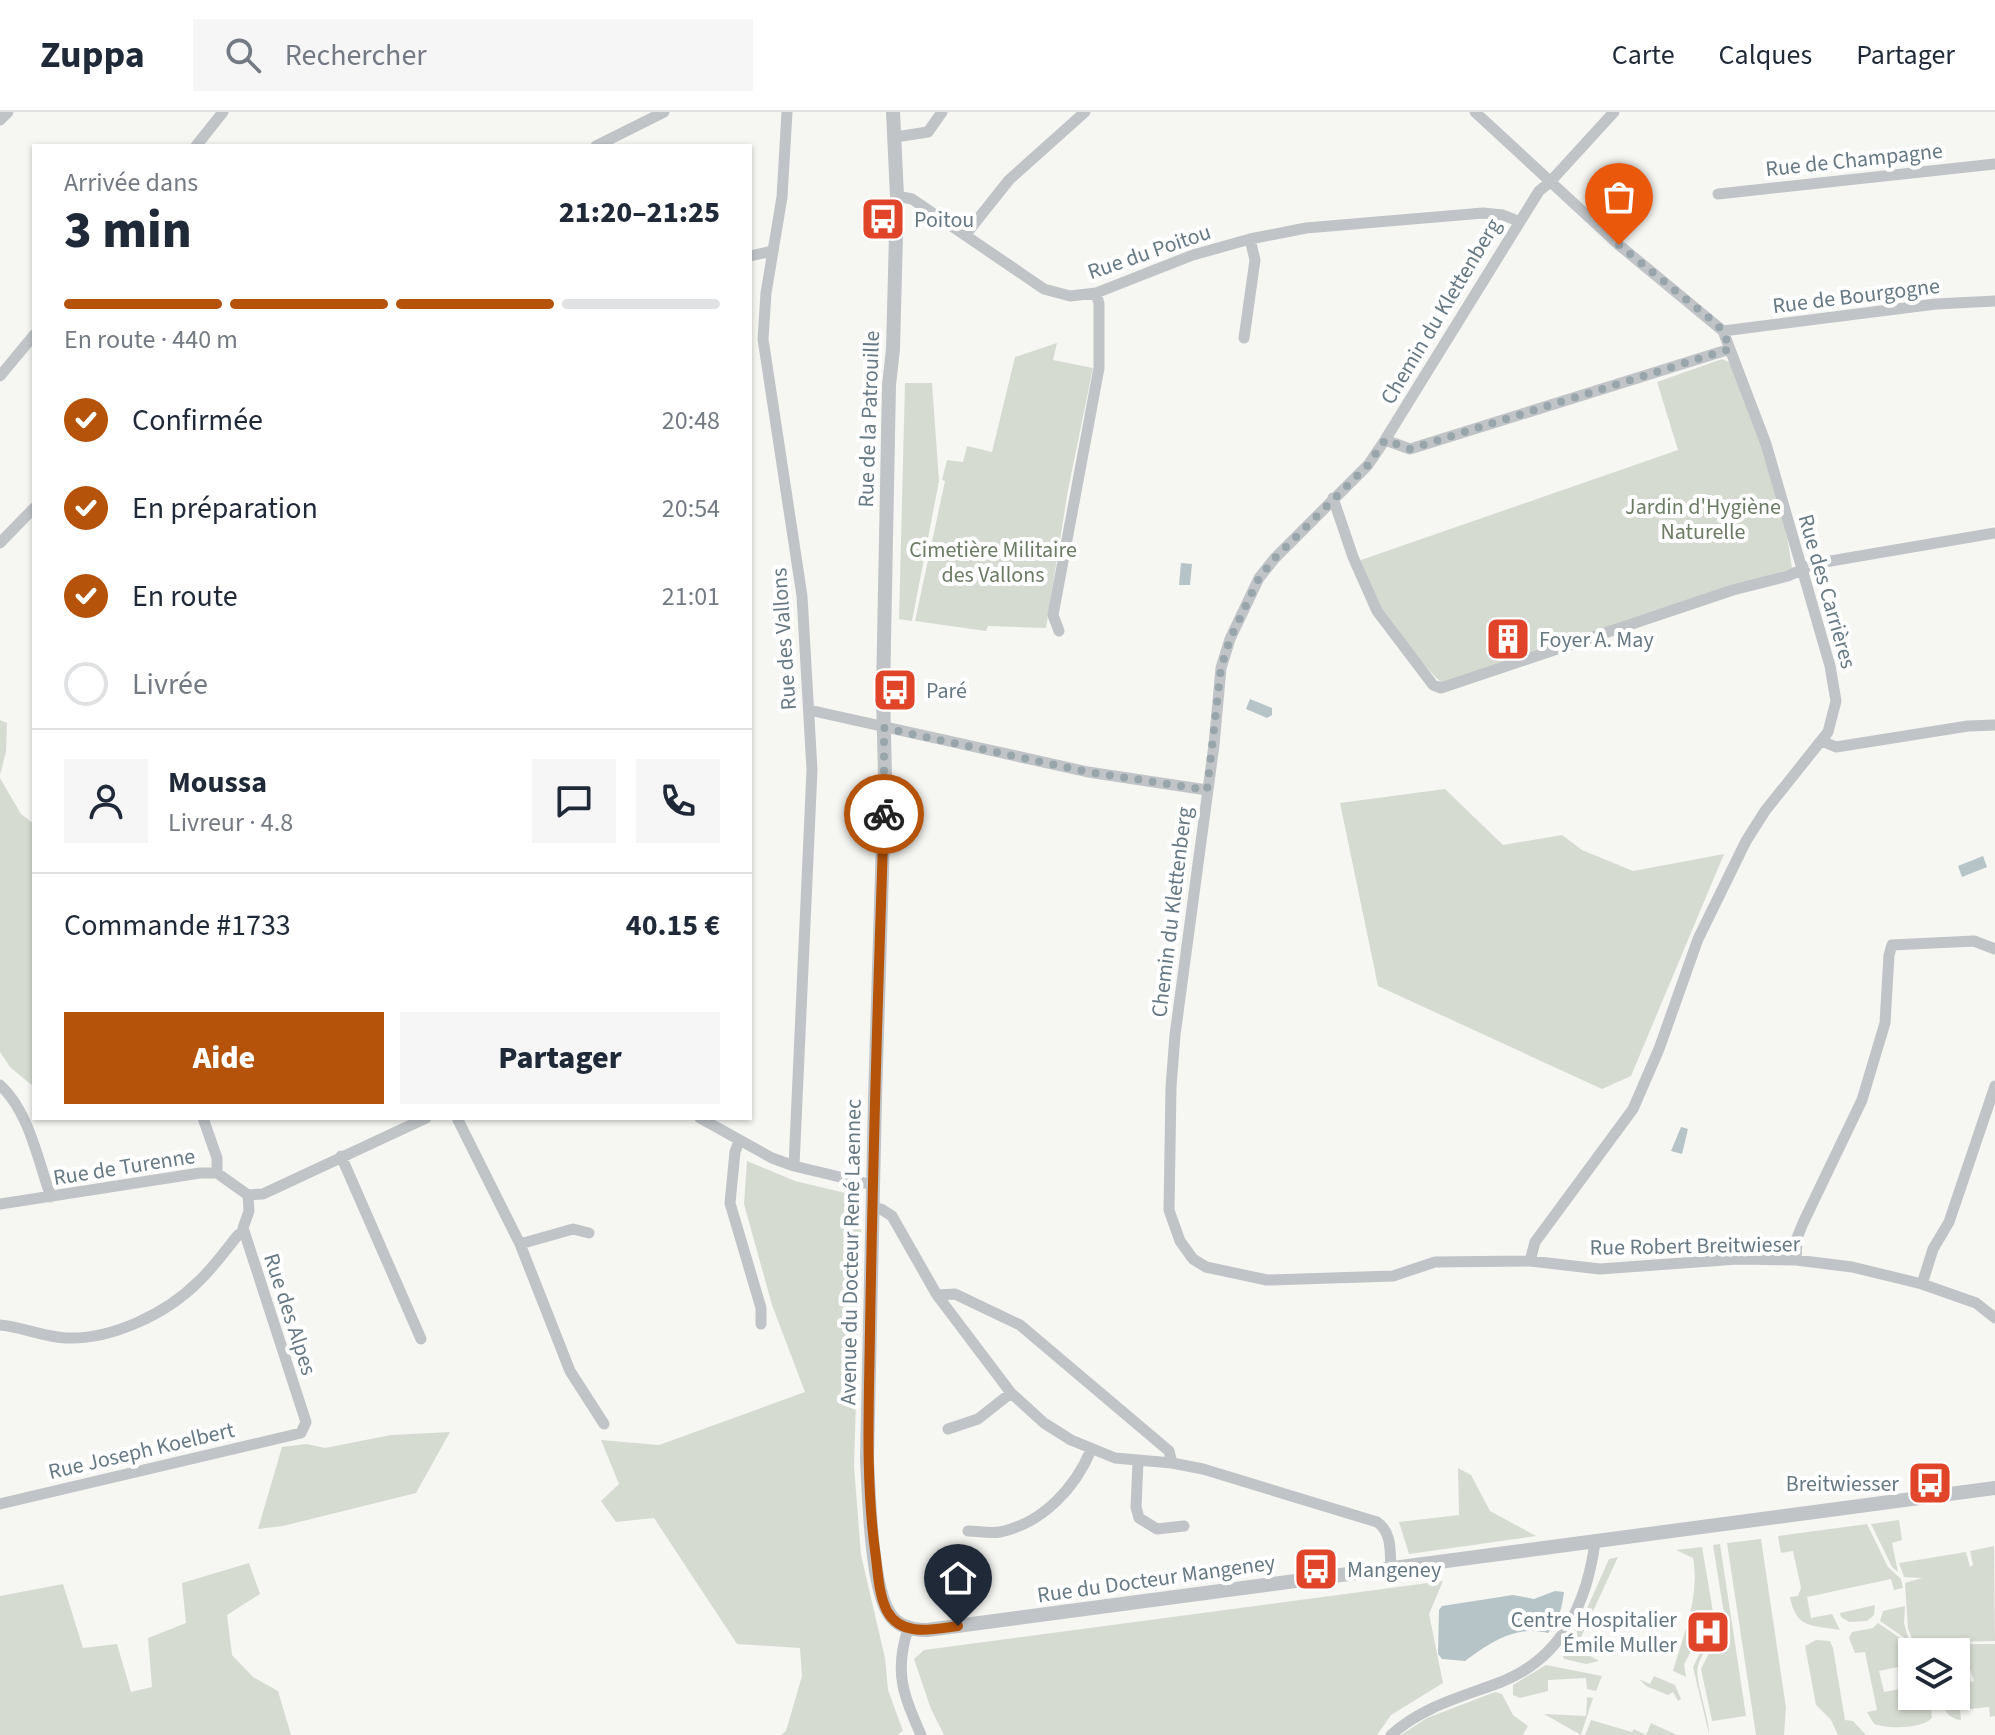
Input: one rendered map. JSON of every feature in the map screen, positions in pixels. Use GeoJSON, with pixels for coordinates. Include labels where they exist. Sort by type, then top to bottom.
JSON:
{"type":"FeatureCollection","features":[{"type":"Feature","properties":{"kind":"street"},"geometry":{"type":"LineString","coordinates":[[0,120],[8,112]]}},
{"type":"Feature","properties":{"kind":"street"},"geometry":{"type":"LineString","coordinates":[[198,144],[223,112]]}},
{"type":"Feature","properties":{"kind":"street"},"geometry":{"type":"LineString","coordinates":[[600,144],[664,112]]}},
{"type":"Feature","properties":{"kind":"street","name":"Rue des Vallons"},"geometry":{"type":"LineString","coordinates":[[787,112],[782,197],[766,293],[763,339],[802,596],[812,770],[794,1166]]}},
{"type":"Feature","properties":{"kind":"street","name":"Rue de la Patrouille"},"geometry":{"type":"LineString","coordinates":[[884,728],[889,385],[893,349],[897,196],[893,112]]}},
{"type":"Feature","properties":{"kind":"street"},"geometry":{"type":"LineString","coordinates":[[895,137],[928,132],[942,112]]}},
{"type":"Feature","properties":{"kind":"street"},"geometry":{"type":"LineString","coordinates":[[966,234],[1009,180],[1085,112]]}},
{"type":"Feature","properties":{"kind":"street","name":"Rue des Carrières"},"geometry":{"type":"LineString","coordinates":[[1475,112],[1619,245],[1723,331],[1766,444],[1830,666],[1836,701],[1822,741],[1765,811],[1746,841],[1698,939],[1659,1049],[1633,1109],[1535,1242],[1530,1261]]}},
{"type":"Feature","properties":{"kind":"street","name":"Chemin du Klettenberg"},"geometry":{"type":"LineString","coordinates":[[1530,1261],[1435,1262],[1393,1276],[1267,1280],[1206,1267],[1193,1259],[1180,1241],[1169,1210],[1171,1087],[1218,690],[1230,639],[1259,578],[1368,465],[1539,191],[1614,112]]}},
{"type":"Feature","properties":{"kind":"street","name":"Rue de Champagne"},"geometry":{"type":"LineString","coordinates":[[1718,194],[1995,164]]}},
{"type":"Feature","properties":{"kind":"street","name":"Rue du Poitou"},"geometry":{"type":"LineString","coordinates":[[897,196],[912,199],[1044,289],[1070,296],[1096,293],[1193,255],[1306,228],[1483,213],[1503,215],[1518,221]]}},
{"type":"Feature","properties":{"kind":"street"},"geometry":{"type":"LineString","coordinates":[[1244,338],[1255,260],[1250,239]]}},
{"type":"Feature","properties":{"kind":"street"},"geometry":{"type":"LineString","coordinates":[[752,256],[772,251]]}},
{"type":"Feature","properties":{"kind":"street"},"geometry":{"type":"LineString","coordinates":[[1059,631],[1053,615],[1099,368],[1099,304],[1096,293]]}},
{"type":"Feature","properties":{"kind":"street","name":"Rue de Bourgogne"},"geometry":{"type":"LineString","coordinates":[[1723,331],[1936,304],[1995,301]]}},
{"type":"Feature","properties":{"kind":"street"},"geometry":{"type":"LineString","coordinates":[[2,369],[32,337]]}},
{"type":"Feature","properties":{"kind":"street"},"geometry":{"type":"LineString","coordinates":[[1385,440],[1410,449],[1730,349]]}},
{"type":"Feature","properties":{"kind":"street"},"geometry":{"type":"LineString","coordinates":[[1333,498],[1353,557],[1377,611],[1433,685],[1441,688],[1813,564],[1995,533]]}},
{"type":"Feature","properties":{"kind":"street"},"geometry":{"type":"LineString","coordinates":[[0,543],[32,510]]}},
{"type":"Feature","properties":{"kind":"street"},"geometry":{"type":"LineString","coordinates":[[809,710],[1088,772],[1207,790]]}},
{"type":"Feature","properties":{"kind":"street"},"geometry":{"type":"LineString","coordinates":[[1822,741],[1836,747],[1968,726],[1995,725]]}},
{"type":"Feature","properties":{"kind":"street","name":"Avenue du Docteur René Laennec"},"geometry":{"type":"LineString","coordinates":[[884,728],[867,1459],[870,1516],[879,1584],[888,1613],[908,1629]]}},
{"type":"Feature","properties":{"kind":"street"},"geometry":{"type":"LineString","coordinates":[[1796,1260],[1797,1238],[1803,1223],[1862,1100],[1885,1023],[1892,945],[1974,941],[1995,949]]}},
{"type":"Feature","properties":{"kind":"street"},"geometry":{"type":"LineString","coordinates":[[0,1085],[10,1095],[24,1121],[51,1197]]}},
{"type":"Feature","properties":{"kind":"street"},"geometry":{"type":"LineString","coordinates":[[1922,1284],[1930,1254],[1949,1222],[1995,1086]]}},
{"type":"Feature","properties":{"kind":"street"},"geometry":{"type":"LineString","coordinates":[[204,1120],[217,1158],[217,1173]]}},
{"type":"Feature","properties":{"kind":"street"},"geometry":{"type":"LineString","coordinates":[[248,1195],[263,1194],[422,1120]]}},
{"type":"Feature","properties":{"kind":"street"},"geometry":{"type":"LineString","coordinates":[[458,1120],[520,1244],[570,1371],[604,1424]]}},
{"type":"Feature","properties":{"kind":"street"},"geometry":{"type":"LineString","coordinates":[[703,1120],[739,1141],[794,1166],[873,1185]]}},
{"type":"Feature","properties":{"kind":"street"},"geometry":{"type":"LineString","coordinates":[[739,1141],[730,1203],[761,1308],[761,1324]]}},
{"type":"Feature","properties":{"kind":"street"},"geometry":{"type":"LineString","coordinates":[[341,1156],[421,1339]]}},
{"type":"Feature","properties":{"kind":"street","name":"Rue de Turenne"},"geometry":{"type":"LineString","coordinates":[[0,1204],[200,1173],[217,1173],[248,1195]]}},
{"type":"Feature","properties":{"kind":"street","name":"Rue des Alpes"},"geometry":{"type":"LineString","coordinates":[[248,1195],[249,1211],[243,1225],[244,1232],[306,1422],[301,1433],[291,1437]]}},
{"type":"Feature","properties":{"kind":"street"},"geometry":{"type":"LineString","coordinates":[[873,1207],[892,1216],[937,1295],[1011,1393],[1044,1423],[1091,1450],[1115,1458],[1203,1469],[1377,1522],[1385,1527],[1389,1538],[1391,1569]]}},
{"type":"Feature","properties":{"kind":"street"},"geometry":{"type":"LineString","coordinates":[[520,1244],[573,1229],[589,1233]]}},
{"type":"Feature","properties":{"kind":"street"},"geometry":{"type":"LineString","coordinates":[[0,1325],[69,1338],[103,1336],[124,1329],[198,1283],[238,1235],[244,1232]]}},
{"type":"Feature","properties":{"kind":"street","name":"Rue Robert Breitwieser"},"geometry":{"type":"LineString","coordinates":[[1530,1261],[1600,1269],[1738,1259],[1796,1260],[1852,1267],[1922,1284],[1976,1303],[1995,1318]]}},
{"type":"Feature","properties":{"kind":"street"},"geometry":{"type":"LineString","coordinates":[[937,1295],[955,1294],[1020,1325],[1169,1451],[1172,1463]]}},
{"type":"Feature","properties":{"kind":"street"},"geometry":{"type":"LineString","coordinates":[[948,1429],[978,1419],[1011,1393]]}},
{"type":"Feature","properties":{"kind":"street","name":"Rue Joseph Koelbert"},"geometry":{"type":"LineString","coordinates":[[0,1504],[291,1437]]}},
{"type":"Feature","properties":{"kind":"street"},"geometry":{"type":"LineString","coordinates":[[968,1531],[998,1532],[1040,1514],[1068,1492],[1084,1468],[1091,1450]]}},
{"type":"Feature","properties":{"kind":"street"},"geometry":{"type":"LineString","coordinates":[[1138,1462],[1136,1507],[1139,1518],[1157,1529],[1184,1526]]}},
{"type":"Feature","properties":{"kind":"street","name":"Rue du Docteur Mangeney"},"geometry":{"type":"LineString","coordinates":[[908,1629],[927,1630],[1995,1488]]}},
{"type":"Feature","properties":{"kind":"street"},"geometry":{"type":"LineString","coordinates":[[1391,1735],[1411,1717],[1512,1677],[1545,1655],[1562,1638],[1578,1612],[1595,1542]]}},
{"type":"Feature","properties":{"kind":"street"},"geometry":{"type":"LineString","coordinates":[[908,1629],[900,1665],[912,1714],[921,1735]]}},
{"type":"Feature","properties":{"kind":"green space","name":"Cimetière Militaire des Vallons"},"geometry":{"type":"Polygon","coordinates":[[[1057,343],[1053,360],[1093,368],[1068,490],[1046,628],[988,626],[986,631],[915,621],[947,460],[963,462],[967,446],[992,452],[1015,357],[1057,343]]]}},
{"type":"Feature","properties":{"kind":"green space","name":"Jardin d'Hygiène Naturelle"},"geometry":{"type":"Polygon","coordinates":[[[1722,359],[1733,364],[1760,439],[1783,517],[1792,569],[1442,683],[1406,643],[1381,608],[1364,574],[1361,560],[1678,450],[1657,382],[1722,359]]]}},
{"type":"Feature","properties":{"kind":"green space"},"geometry":{"type":"Polygon","coordinates":[[[905,383],[932,383],[939,481],[912,621],[899,619],[905,383]]]}},
{"type":"Feature","properties":{"kind":"green space"},"geometry":{"type":"Polygon","coordinates":[[[0,720],[7,723],[6,752],[0,775],[0,720]]]}},
{"type":"Feature","properties":{"kind":"green space"},"geometry":{"type":"Polygon","coordinates":[[[0,778],[21,814],[32,822],[32,1085],[10,1067],[0,1052],[0,778]]]}},
{"type":"Feature","properties":{"kind":"green space"},"geometry":{"type":"Polygon","coordinates":[[[1445,789],[1503,845],[1562,835],[1582,850],[1633,871],[1724,854],[1631,1076],[1602,1089],[1378,986],[1340,803],[1445,789]]]}},
{"type":"Feature","properties":{"kind":"green space"},"geometry":{"type":"Polygon","coordinates":[[[747,1161],[795,1181],[862,1197],[854,1466],[861,1555],[885,1658],[888,1690],[903,1731],[897,1735],[781,1735],[786,1731],[802,1676],[800,1648],[737,1644],[654,1518],[616,1522],[601,1501],[619,1484],[601,1440],[659,1445],[805,1392],[772,1305],[744,1204],[747,1161]]]}},
{"type":"Feature","properties":{"kind":"green space"},"geometry":{"type":"Polygon","coordinates":[[[450,1432],[416,1493],[283,1526],[258,1529],[282,1447],[307,1444],[325,1448],[391,1435],[450,1432]]]}},
{"type":"Feature","properties":{"kind":"green space"},"geometry":{"type":"Polygon","coordinates":[[[1458,1468],[1471,1475],[1490,1511],[1536,1536],[1409,1554],[1399,1522],[1459,1515],[1458,1468]]]}},
{"type":"Feature","properties":{"kind":"green space"},"geometry":{"type":"Polygon","coordinates":[[[1899,1520],[1902,1540],[1892,1543],[1898,1572],[1892,1567],[1871,1524],[1899,1520]]]}},
{"type":"Feature","properties":{"kind":"green space"},"geometry":{"type":"Polygon","coordinates":[[[1867,1524],[1888,1567],[1901,1579],[1903,1588],[1894,1590],[1891,1579],[1807,1597],[1811,1618],[1832,1614],[1840,1630],[1802,1621],[1790,1597],[1798,1596],[1801,1588],[1793,1551],[1781,1553],[1778,1536],[1867,1524]]]}},
{"type":"Feature","properties":{"kind":"green space"},"geometry":{"type":"Polygon","coordinates":[[[1761,1539],[1786,1708],[1784,1735],[1756,1735],[1727,1543],[1761,1539]]]}},
{"type":"Feature","properties":{"kind":"green space"},"geometry":{"type":"Polygon","coordinates":[[[1720,1544],[1746,1716],[1712,1721],[1701,1669],[1725,1620],[1713,1545],[1720,1544]]]}},
{"type":"Feature","properties":{"kind":"green space"},"geometry":{"type":"Polygon","coordinates":[[[1994,1546],[1995,1641],[1912,1638],[1908,1629],[1905,1583],[1922,1578],[1904,1577],[1899,1563],[1966,1552],[1970,1567],[1973,1565],[1970,1551],[1994,1546]]]}},
{"type":"Feature","properties":{"kind":"green space"},"geometry":{"type":"Polygon","coordinates":[[[1702,1547],[1713,1612],[1684,1664],[1686,1677],[1673,1671],[1690,1615],[1695,1572],[1693,1558],[1676,1550],[1702,1547]]]}},
{"type":"Feature","properties":{"kind":"green space"},"geometry":{"type":"Polygon","coordinates":[[[1618,1557],[1576,1648],[1599,1661],[1586,1664],[1564,1659],[1561,1650],[1585,1613],[1609,1559],[1618,1557]]]}},
{"type":"Feature","properties":{"kind":"green space"},"geometry":{"type":"Polygon","coordinates":[[[249,1563],[260,1594],[227,1615],[232,1655],[253,1677],[278,1691],[291,1735],[0,1735],[0,1596],[63,1584],[83,1648],[117,1644],[131,1692],[152,1687],[148,1638],[186,1623],[182,1583],[249,1563]]]}},
{"type":"Feature","properties":{"kind":"green space"},"geometry":{"type":"Polygon","coordinates":[[[1443,1581],[1429,1614],[1443,1683],[1391,1715],[1377,1735],[944,1735],[931,1709],[914,1659],[924,1650],[1443,1581]]]}},
{"type":"Feature","properties":{"kind":"green space"},"geometry":{"type":"Polygon","coordinates":[[[1875,1605],[1874,1615],[1867,1621],[1849,1622],[1841,1617],[1840,1613],[1875,1605]]]}},
{"type":"Feature","properties":{"kind":"green space"},"geometry":{"type":"Polygon","coordinates":[[[1905,1606],[1904,1623],[1908,1638],[1880,1621],[1883,1611],[1905,1606]]]}},
{"type":"Feature","properties":{"kind":"green space"},"geometry":{"type":"Polygon","coordinates":[[[1720,1613],[1719,1627],[1697,1672],[1709,1734],[1693,1667],[1720,1613]]]}},
{"type":"Feature","properties":{"kind":"green space"},"geometry":{"type":"Polygon","coordinates":[[[1878,1623],[1900,1638],[1898,1667],[1879,1671],[1884,1692],[1898,1689],[1898,1710],[1931,1710],[1932,1718],[1927,1722],[1888,1727],[1874,1724],[1867,1712],[1877,1710],[1865,1652],[1855,1653],[1849,1638],[1852,1632],[1873,1628],[1878,1623]]]}},
{"type":"Feature","properties":{"kind":"green space"},"geometry":{"type":"Polygon","coordinates":[[[1816,1640],[1830,1641],[1845,1720],[1853,1721],[1866,1735],[1838,1735],[1831,1720],[1816,1705],[1805,1646],[1816,1640]]]}},
{"type":"Feature","properties":{"kind":"green space"},"geometry":{"type":"Polygon","coordinates":[[[1970,1644],[1995,1644],[1995,1716],[1990,1717],[1989,1707],[1970,1709],[1970,1682],[1974,1681],[1970,1669],[1970,1644]]]}},
{"type":"Feature","properties":{"kind":"green space"},"geometry":{"type":"Polygon","coordinates":[[[1546,1665],[1602,1676],[1596,1691],[1587,1689],[1586,1678],[1548,1680],[1548,1691],[1520,1698],[1513,1695],[1513,1685],[1546,1665]]]}},
{"type":"Feature","properties":{"kind":"green space"},"geometry":{"type":"Polygon","coordinates":[[[1654,1676],[1675,1685],[1681,1699],[1678,1701],[1673,1692],[1668,1695],[1646,1686],[1639,1679],[1650,1684],[1654,1676]]]}},
{"type":"Feature","properties":{"kind":"green space"},"geometry":{"type":"Polygon","coordinates":[[[1495,1692],[1502,1694],[1513,1715],[1528,1726],[1523,1735],[1401,1735],[1427,1718],[1495,1692]]]}},
{"type":"Feature","properties":{"kind":"green space"},"geometry":{"type":"Polygon","coordinates":[[[1587,1697],[1593,1698],[1581,1735],[1544,1714],[1586,1716],[1587,1697]]]}},
{"type":"Feature","properties":{"kind":"green space"},"geometry":{"type":"Polygon","coordinates":[[[1945,1710],[1960,1710],[1961,1720],[1951,1717],[1945,1710]]]}},
{"type":"Feature","properties":{"kind":"green space"},"geometry":{"type":"Polygon","coordinates":[[[1591,1720],[1632,1732],[1634,1729],[1646,1735],[1585,1735],[1591,1720]]]}},
{"type":"Feature","properties":{"kind":"green space"},"geometry":{"type":"Polygon","coordinates":[[[1651,1723],[1677,1735],[1646,1735],[1651,1723]]]}},
{"type":"Feature","properties":{"kind":"shaded area"},"geometry":{"type":"Polygon","coordinates":[[[1181,563],[1192,564],[1190,585],[1179,585],[1181,563]]]}},
{"type":"Feature","properties":{"kind":"shaded area"},"geometry":{"type":"Polygon","coordinates":[[[1250,699],[1272,708],[1272,715],[1267,718],[1246,709],[1250,699]]]}},
{"type":"Feature","properties":{"kind":"shaded area"},"geometry":{"type":"Polygon","coordinates":[[[1983,856],[1987,867],[1962,877],[1958,866],[1983,856]]]}},
{"type":"Feature","properties":{"kind":"shaded area"},"geometry":{"type":"Polygon","coordinates":[[[1681,1127],[1688,1129],[1682,1154],[1671,1151],[1681,1127]]]}},
{"type":"Feature","properties":{"kind":"shaded area"},"geometry":{"type":"Polygon","coordinates":[[[1555,1591],[1564,1592],[1557,1619],[1548,1633],[1514,1633],[1465,1661],[1442,1659],[1438,1654],[1439,1610],[1442,1606],[1513,1595],[1534,1599],[1555,1591]]]}},
{"type":"Feature","properties":{"kind":"way so far"},"geometry":{"type":"LineString","coordinates":[[884,814],[884,728],[1088,772],[1207,790],[1221,668],[1230,639],[1259,578],[1368,465],[1385,440],[1410,449],[1730,349],[1723,331],[1714,322],[1619,245]]}},
{"type":"Feature","properties":{"kind":"place","name":"Poitou"},"geometry":{"type":"Point","coordinates":[883,219]}},
{"type":"Feature","properties":{"kind":"place","name":"Foyer A. May"},"geometry":{"type":"Point","coordinates":[1508,639]}},
{"type":"Feature","properties":{"kind":"place","name":"Paré"},"geometry":{"type":"Point","coordinates":[895,690]}},
{"type":"Feature","properties":{"kind":"place","name":"Breitwiesser"},"geometry":{"type":"Point","coordinates":[1930,1483]}},
{"type":"Feature","properties":{"kind":"place","name":"Mangeney"},"geometry":{"type":"Point","coordinates":[1316,1569]}},
{"type":"Feature","properties":{"kind":"place","name":"Centre Hospitalier Émile Muller"},"geometry":{"type":"Point","coordinates":[1708,1632]}},
{"type":"Feature","properties":{"kind":"route"},"geometry":{"type":"LineString","coordinates":[[884,814],[867,1459],[870,1516],[879,1584],[888,1613],[908,1629],[958,1626]]}}]}
